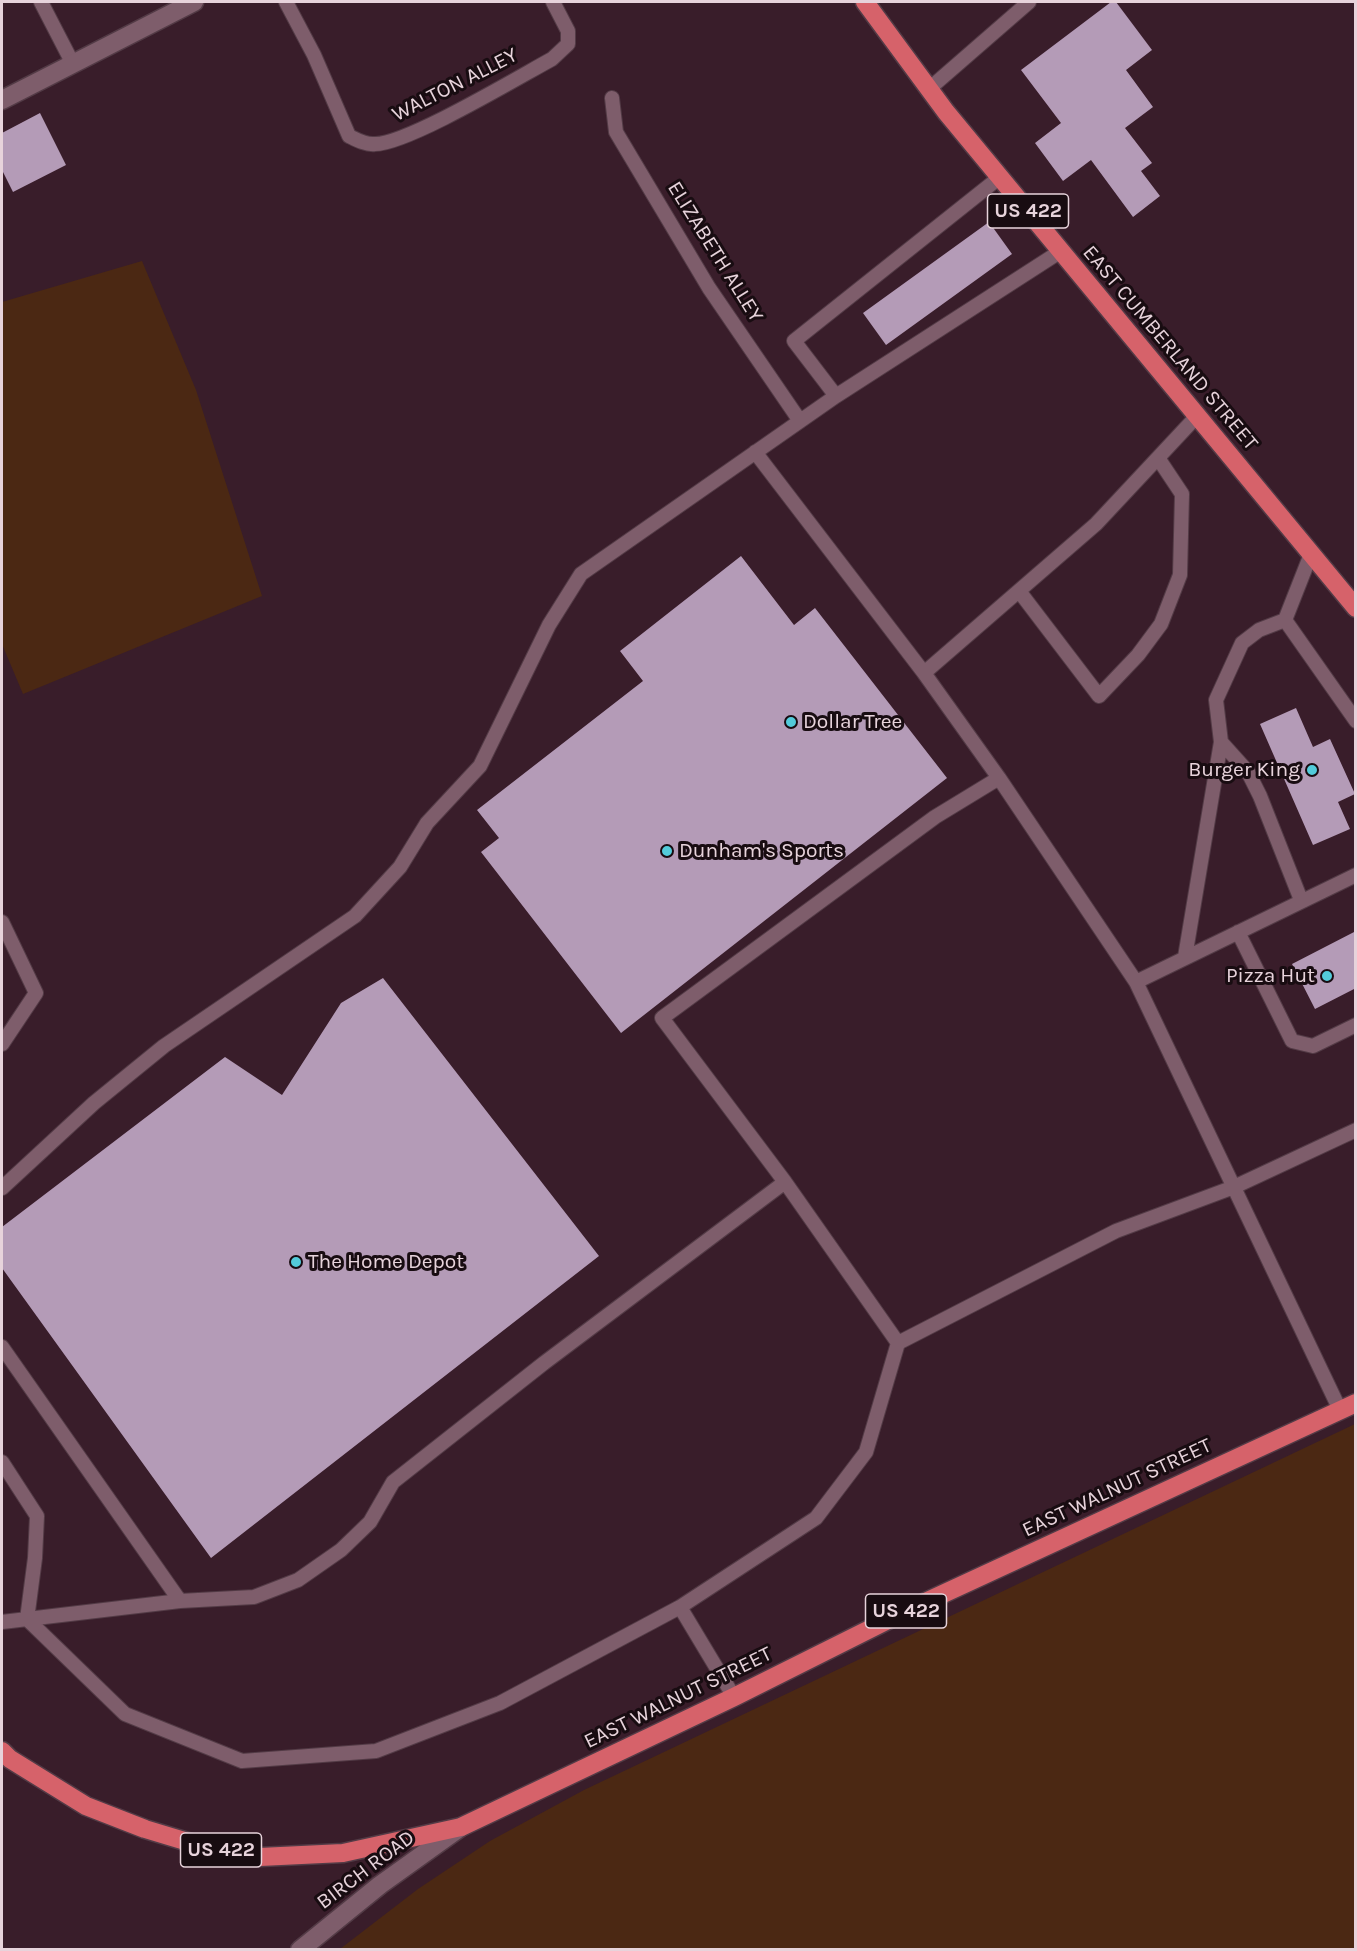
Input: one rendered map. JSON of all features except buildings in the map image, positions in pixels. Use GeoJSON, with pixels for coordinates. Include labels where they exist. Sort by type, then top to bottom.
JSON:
{"type":"FeatureCollection","features":[{"type":"Feature","properties":{"kind":"highway","name":"EAST CUMBERLAND STREET"},"geometry":{"type":"LineString","coordinates":[[865,2],[929,89],[1000,177],[1356,608]]}},
{"type":"Feature","properties":{"kind":"highway","name":"EAST WALNUT STREET"},"geometry":{"type":"LineString","coordinates":[[2,1751],[10,1759],[86,1806],[145,1829],[198,1845],[260,1857],[343,1853],[461,1827],[734,1697],[906,1611],[1348,1407]]}},
{"type":"Feature","properties":{"kind":"street"},"geometry":{"type":"LineString","coordinates":[[2,100],[194,2]]}},
{"type":"Feature","properties":{"kind":"street","name":"BIRCH ROAD"},"geometry":{"type":"LineString","coordinates":[[300,1950],[380,1885],[461,1827]]}},
{"type":"Feature","properties":{"kind":"lane"},"geometry":{"type":"LineString","coordinates":[[41,2],[73,64]]}},
{"type":"Feature","properties":{"kind":"lane","name":"WALTON ALLEY"},"geometry":{"type":"LineString","coordinates":[[286,2],[314,55],[349,136],[361,142],[377,145],[407,136],[552,59],[568,44],[568,31],[553,2]]}},
{"type":"Feature","properties":{"kind":"lane"},"geometry":{"type":"LineString","coordinates":[[929,89],[1029,2]]}},
{"type":"Feature","properties":{"kind":"lane","name":"ELIZABETH ALLEY"},"geometry":{"type":"LineString","coordinates":[[612,98],[616,132],[710,288],[800,421]]}},
{"type":"Feature","properties":{"kind":"lane"},"geometry":{"type":"LineString","coordinates":[[836,396],[794,341],[1000,177]]}},
{"type":"Feature","properties":{"kind":"lane"},"geometry":{"type":"LineString","coordinates":[[2,1188],[94,1103],[164,1046],[356,916],[400,867],[427,823],[480,766],[549,625],[581,574],[836,396],[1061,251]]}},
{"type":"Feature","properties":{"kind":"lane"},"geometry":{"type":"LineString","coordinates":[[924,673],[1096,524],[1158,458],[1200,421]]}},
{"type":"Feature","properties":{"kind":"lane"},"geometry":{"type":"LineString","coordinates":[[755,452],[924,673],[999,778],[1136,982],[1234,1187],[1348,1407]]}},
{"type":"Feature","properties":{"kind":"lane"},"geometry":{"type":"LineString","coordinates":[[1019,591],[1099,696],[1138,655],[1161,624],[1180,575],[1182,494],[1158,458]]}},
{"type":"Feature","properties":{"kind":"lane"},"geometry":{"type":"LineString","coordinates":[[1185,957],[1221,742],[1216,700],[1229,667],[1242,643],[1259,630],[1285,620],[1311,554]]}},
{"type":"Feature","properties":{"kind":"lane"},"geometry":{"type":"LineString","coordinates":[[1285,620],[1356,721]]}},
{"type":"Feature","properties":{"kind":"lane"},"geometry":{"type":"LineString","coordinates":[[1221,742],[1248,772],[1260,796],[1301,900]]}},
{"type":"Feature","properties":{"kind":"lane"},"geometry":{"type":"LineString","coordinates":[[898,1343],[785,1182],[662,1018],[927,822],[999,778]]}},
{"type":"Feature","properties":{"kind":"lane"},"geometry":{"type":"LineString","coordinates":[[1136,982],[1356,875]]}},
{"type":"Feature","properties":{"kind":"lane"},"geometry":{"type":"LineString","coordinates":[[2,922],[36,993],[2,1044]]}},
{"type":"Feature","properties":{"kind":"lane"},"geometry":{"type":"LineString","coordinates":[[1238,932],[1292,1041],[1313,1046],[1356,1025]]}},
{"type":"Feature","properties":{"kind":"lane"},"geometry":{"type":"LineString","coordinates":[[27,1618],[125,1714],[242,1761],[376,1751],[500,1704],[680,1607],[816,1518],[866,1452],[898,1343],[1116,1231],[1234,1187],[1356,1130]]}},
{"type":"Feature","properties":{"kind":"lane"},"geometry":{"type":"LineString","coordinates":[[2,1622],[180,1601],[254,1597],[298,1580],[341,1550],[370,1522],[393,1482],[544,1363],[785,1182]]}},
{"type":"Feature","properties":{"kind":"lane"},"geometry":{"type":"LineString","coordinates":[[2,1347],[180,1601]]}},
{"type":"Feature","properties":{"kind":"lane"},"geometry":{"type":"LineString","coordinates":[[2,1462],[37,1516],[35,1558],[27,1618]]}},
{"type":"Feature","properties":{"kind":"lane"},"geometry":{"type":"LineString","coordinates":[[680,1607],[734,1697]]}},
{"type":"Feature","properties":{"kind":"shaded area"},"geometry":{"type":"Polygon","coordinates":[[[142,261],[196,390],[262,596],[23,694],[2,644],[2,302],[142,261]]]}},
{"type":"Feature","properties":{"kind":"shaded area"},"geometry":{"type":"Polygon","coordinates":[[[1355,1424],[1355,1949],[340,1949],[418,1889],[490,1841],[584,1790],[1355,1424]]]}},
{"type":"Feature","properties":{"kind":"place","name":"Dollar Tree"},"geometry":{"type":"Point","coordinates":[791,722]}},
{"type":"Feature","properties":{"kind":"place","name":"Burger King"},"geometry":{"type":"Point","coordinates":[1312,770]}},
{"type":"Feature","properties":{"kind":"place","name":"Dunham's Sports"},"geometry":{"type":"Point","coordinates":[667,851]}},
{"type":"Feature","properties":{"kind":"place","name":"Pizza Hut"},"geometry":{"type":"Point","coordinates":[1327,976]}},
{"type":"Feature","properties":{"kind":"place","name":"The Home Depot"},"geometry":{"type":"Point","coordinates":[296,1262]}}]}
